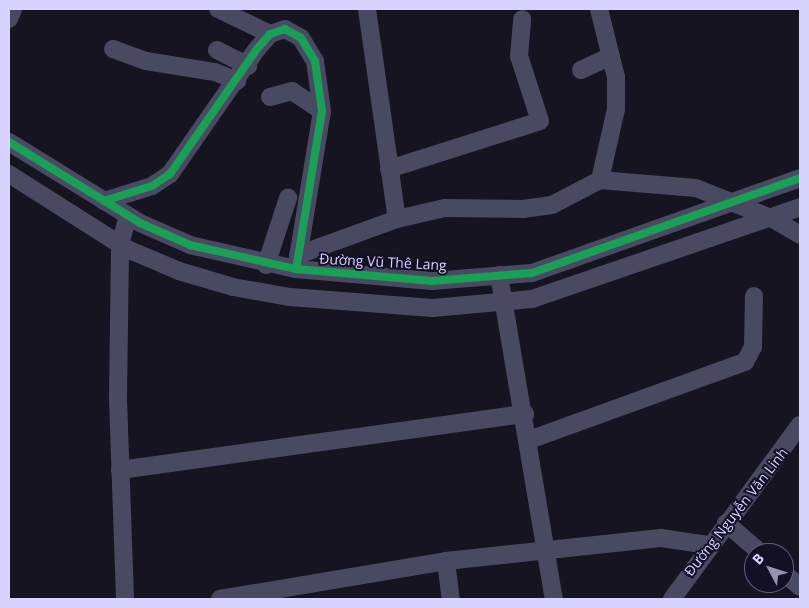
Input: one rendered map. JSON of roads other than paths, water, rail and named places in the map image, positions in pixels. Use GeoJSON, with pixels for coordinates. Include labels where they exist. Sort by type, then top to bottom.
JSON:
{"type":"FeatureCollection","features":[{"type":"Feature","properties":{"kind":"street"},"geometry":{"type":"LineString","coordinates":[[9,19],[13,9]]}},
{"type":"Feature","properties":{"kind":"street"},"geometry":{"type":"LineString","coordinates":[[218,9],[270,34]]}},
{"type":"Feature","properties":{"kind":"street"},"geometry":{"type":"LineString","coordinates":[[367,9],[397,219]]}},
{"type":"Feature","properties":{"kind":"street"},"geometry":{"type":"LineString","coordinates":[[600,9],[611,56],[616,110],[600,180]]}},
{"type":"Feature","properties":{"kind":"street"},"geometry":{"type":"LineString","coordinates":[[389,169],[540,121],[519,56],[522,19]]}},
{"type":"Feature","properties":{"kind":"street"},"geometry":{"type":"LineString","coordinates":[[104,201],[152,186],[170,174],[270,34],[285,29],[301,38],[315,61],[322,110],[297,262]]}},
{"type":"Feature","properties":{"kind":"street"},"geometry":{"type":"LineString","coordinates":[[113,49],[146,61],[215,72],[238,81]]}},
{"type":"Feature","properties":{"kind":"street"},"geometry":{"type":"LineString","coordinates":[[217,50],[248,66]]}},
{"type":"Feature","properties":{"kind":"street"},"geometry":{"type":"LineString","coordinates":[[581,70],[611,56]]}},
{"type":"Feature","properties":{"kind":"street"},"geometry":{"type":"LineString","coordinates":[[270,96],[292,91],[322,110]]}},
{"type":"Feature","properties":{"kind":"street","name":"Đường Vũ Thê Lang"},"geometry":{"type":"LineString","coordinates":[[9,142],[128,216],[190,246],[266,265],[297,262],[432,281],[532,273],[800,178]]}},
{"type":"Feature","properties":{"kind":"street"},"geometry":{"type":"LineString","coordinates":[[9,174],[120,245],[215,282],[290,297],[433,308],[532,299],[800,207]]}},
{"type":"Feature","properties":{"kind":"street"},"geometry":{"type":"LineString","coordinates":[[297,262],[397,219],[445,208],[523,209],[552,205],[600,180],[671,184],[732,202],[771,218],[800,235]]}},
{"type":"Feature","properties":{"kind":"street"},"geometry":{"type":"LineString","coordinates":[[266,265],[288,198]]}},
{"type":"Feature","properties":{"kind":"street"},"geometry":{"type":"LineString","coordinates":[[125,599],[120,470],[120,245],[128,216]]}},
{"type":"Feature","properties":{"kind":"street"},"geometry":{"type":"LineString","coordinates":[[499,275],[525,414],[554,599]]}},
{"type":"Feature","properties":{"kind":"street"},"geometry":{"type":"LineString","coordinates":[[529,440],[745,362],[753,347],[754,296]]}},
{"type":"Feature","properties":{"kind":"street"},"geometry":{"type":"LineString","coordinates":[[120,470],[525,414]]}},
{"type":"Feature","properties":{"kind":"street","name":"Đường Nguyễn Văn Linh"},"geometry":{"type":"LineString","coordinates":[[672,599],[709,545],[800,424]]}},
{"type":"Feature","properties":{"kind":"street"},"geometry":{"type":"LineString","coordinates":[[726,523],[749,543]]}},
{"type":"Feature","properties":{"kind":"street"},"geometry":{"type":"LineString","coordinates":[[220,599],[446,561],[661,538],[709,545]]}},
{"type":"Feature","properties":{"kind":"street"},"geometry":{"type":"LineString","coordinates":[[446,561],[451,599]]}}]}
